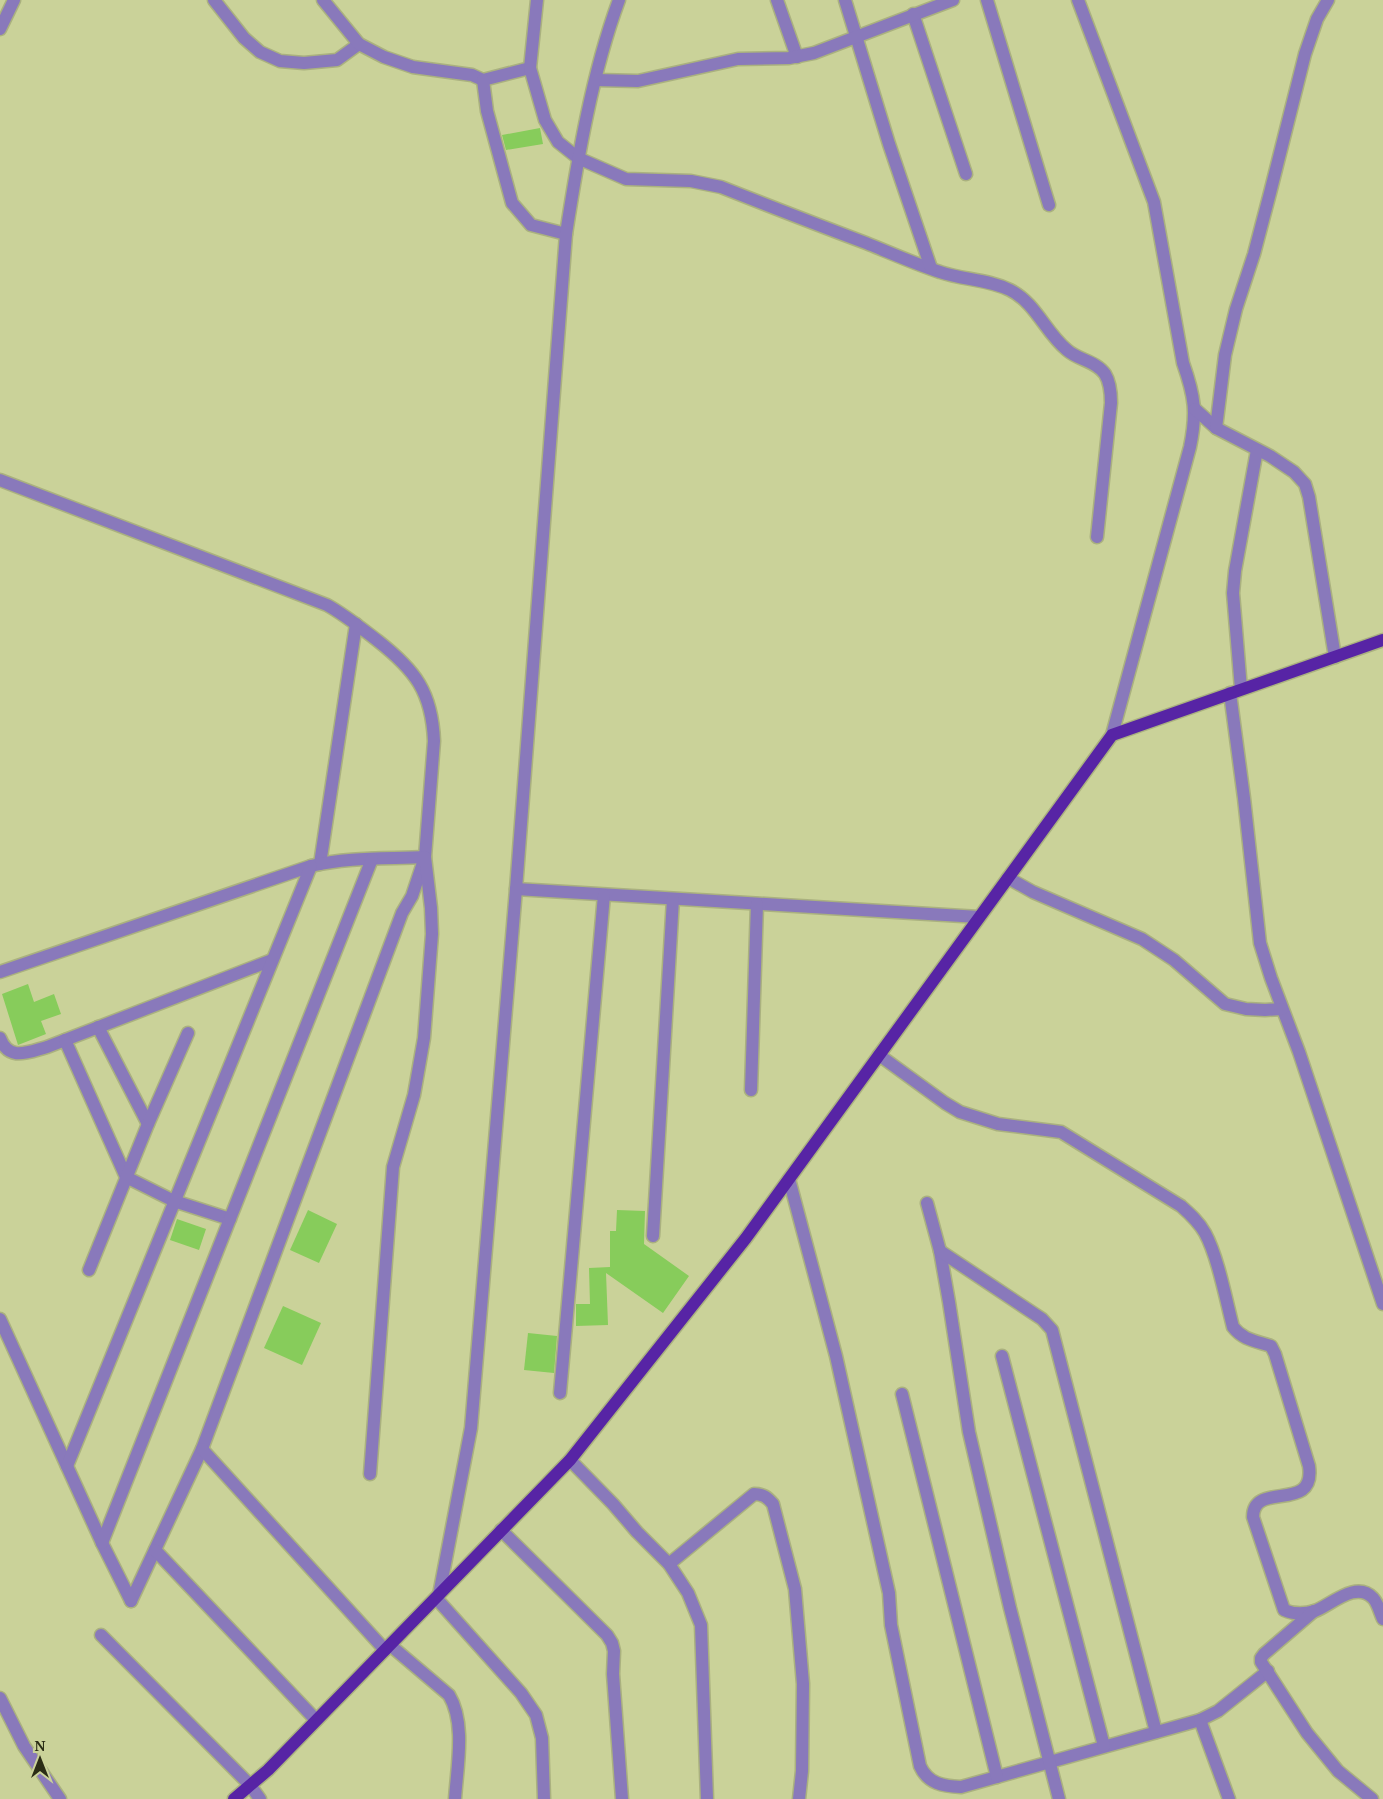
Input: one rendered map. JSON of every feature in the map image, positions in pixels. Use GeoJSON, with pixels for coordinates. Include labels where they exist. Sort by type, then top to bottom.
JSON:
{"type":"FeatureCollection","features":[{"type":"Feature","properties":{"kind":"main road"},"geometry":{"type":"LineString","coordinates":[[234,1799],[268,1770],[570,1460],[746,1238],[1112,734],[1383,640]]}},
{"type":"Feature","properties":{"kind":"street"},"geometry":{"type":"LineString","coordinates":[[0,29],[14,0]]}},
{"type":"Feature","properties":{"kind":"street"},"geometry":{"type":"LineString","coordinates":[[214,0],[244,38],[260,52],[280,61],[304,63],[337,60],[359,44]]}},
{"type":"Feature","properties":{"kind":"street"},"geometry":{"type":"LineString","coordinates":[[323,0],[359,44],[384,57],[414,68],[472,75],[483,80],[530,68]]}},
{"type":"Feature","properties":{"kind":"street"},"geometry":{"type":"LineString","coordinates":[[537,0],[530,68],[546,120],[558,142],[578,158],[626,179],[691,181],[721,187],[930,268],[964,278],[996,284],[1011,290],[1029,303],[1060,344],[1070,354],[1094,365],[1106,375],[1111,392],[1111,404],[1097,537]]}},
{"type":"Feature","properties":{"kind":"street"},"geometry":{"type":"LineString","coordinates":[[544,1799],[542,1738],[536,1715],[521,1693],[437,1596],[471,1428],[516,889],[566,234],[578,158],[607,32],[619,0]]}},
{"type":"Feature","properties":{"kind":"street"},"geometry":{"type":"LineString","coordinates":[[777,0],[797,56]]}},
{"type":"Feature","properties":{"kind":"street"},"geometry":{"type":"LineString","coordinates":[[845,0],[889,144],[930,268]]}},
{"type":"Feature","properties":{"kind":"street"},"geometry":{"type":"LineString","coordinates":[[596,80],[638,81],[738,59],[789,58],[814,53],[918,8],[952,0]]}},
{"type":"Feature","properties":{"kind":"street"},"geometry":{"type":"LineString","coordinates":[[987,0],[1049,205]]}},
{"type":"Feature","properties":{"kind":"street"},"geometry":{"type":"LineString","coordinates":[[1078,0],[1154,202],[1183,363],[1193,389],[1195,409],[1195,424],[1190,447],[1112,734]]}},
{"type":"Feature","properties":{"kind":"street"},"geometry":{"type":"LineString","coordinates":[[1216,428],[1225,355],[1236,309],[1263,219],[1305,54],[1317,19],[1328,0]]}},
{"type":"Feature","properties":{"kind":"street"},"geometry":{"type":"LineString","coordinates":[[918,8],[966,174]]}},
{"type":"Feature","properties":{"kind":"street"},"geometry":{"type":"LineString","coordinates":[[483,80],[487,111],[512,203],[531,225],[566,234]]}},
{"type":"Feature","properties":{"kind":"street"},"geometry":{"type":"LineString","coordinates":[[1195,409],[1216,428],[1285,465],[1301,477],[1306,484],[1310,497],[1334,656]]}},
{"type":"Feature","properties":{"kind":"street"},"geometry":{"type":"LineString","coordinates":[[1257,450],[1235,571],[1233,593],[1236,691],[1244,798],[1260,943],[1282,1009],[1299,1052],[1383,1304]]}},
{"type":"Feature","properties":{"kind":"street"},"geometry":{"type":"LineString","coordinates":[[0,480],[327,605],[356,624],[407,665],[428,702],[433,722],[434,741],[425,857],[432,934],[424,1038],[414,1096],[393,1168],[370,1474]]}},
{"type":"Feature","properties":{"kind":"street"},"geometry":{"type":"LineString","coordinates":[[67,1466],[272,960],[315,865],[356,624]]}},
{"type":"Feature","properties":{"kind":"street"},"geometry":{"type":"LineString","coordinates":[[0,972],[315,865],[349,860],[425,857]]}},
{"type":"Feature","properties":{"kind":"street"},"geometry":{"type":"LineString","coordinates":[[0,1319],[102,1544],[131,1601],[202,1449],[402,913],[412,896],[425,857]]}},
{"type":"Feature","properties":{"kind":"street"},"geometry":{"type":"LineString","coordinates":[[102,1544],[372,859]]}},
{"type":"Feature","properties":{"kind":"street"},"geometry":{"type":"LineString","coordinates":[[1008,878],[1033,892],[1142,939],[1174,960],[1225,1004],[1246,1009],[1282,1009]]}},
{"type":"Feature","properties":{"kind":"street"},"geometry":{"type":"LineString","coordinates":[[516,889],[979,918]]}},
{"type":"Feature","properties":{"kind":"street"},"geometry":{"type":"LineString","coordinates":[[560,1393],[604,895]]}},
{"type":"Feature","properties":{"kind":"street"},"geometry":{"type":"LineString","coordinates":[[653,1236],[673,899]]}},
{"type":"Feature","properties":{"kind":"street"},"geometry":{"type":"LineString","coordinates":[[750,1090],[757,904]]}},
{"type":"Feature","properties":{"kind":"street"},"geometry":{"type":"LineString","coordinates":[[0,1038],[6,1050],[15,1054],[39,1049],[272,960]]}},
{"type":"Feature","properties":{"kind":"street"},"geometry":{"type":"LineString","coordinates":[[98,1027],[148,1124]]}},
{"type":"Feature","properties":{"kind":"street"},"geometry":{"type":"LineString","coordinates":[[89,1270],[148,1124],[188,1033]]}},
{"type":"Feature","properties":{"kind":"street"},"geometry":{"type":"LineString","coordinates":[[65,1040],[126,1177],[174,1201],[230,1219]]}},
{"type":"Feature","properties":{"kind":"street"},"geometry":{"type":"LineString","coordinates":[[879,1055],[960,1112],[998,1124],[1061,1132],[1181,1206],[1195,1219],[1205,1232],[1212,1248],[1233,1327],[1238,1334],[1247,1340],[1271,1346],[1279,1364],[1309,1466],[1310,1481],[1304,1488],[1290,1494],[1263,1500],[1253,1510],[1253,1518],[1284,1610],[1291,1613],[1314,1611]]}},
{"type":"Feature","properties":{"kind":"street"},"geometry":{"type":"LineString","coordinates":[[789,1179],[836,1356],[889,1593],[891,1625],[920,1766],[924,1774],[936,1784],[961,1787],[1200,1720],[1218,1711],[1268,1671]]}},
{"type":"Feature","properties":{"kind":"street"},"geometry":{"type":"LineString","coordinates":[[927,1203],[940,1251],[969,1432],[1010,1608],[1058,1799]]}},
{"type":"Feature","properties":{"kind":"street"},"geometry":{"type":"LineString","coordinates":[[940,1251],[1042,1319],[1052,1330],[1156,1732]]}},
{"type":"Feature","properties":{"kind":"street"},"geometry":{"type":"LineString","coordinates":[[1002,1356],[1104,1746]]}},
{"type":"Feature","properties":{"kind":"street"},"geometry":{"type":"LineString","coordinates":[[902,1394],[997,1777]]}},
{"type":"Feature","properties":{"kind":"street"},"geometry":{"type":"LineString","coordinates":[[202,1449],[387,1648],[449,1695],[458,1716],[459,1732],[455,1799]]}},
{"type":"Feature","properties":{"kind":"street"},"geometry":{"type":"LineString","coordinates":[[570,1460],[669,1564],[688,1593],[701,1624],[707,1799]]}},
{"type":"Feature","properties":{"kind":"street"},"geometry":{"type":"LineString","coordinates":[[669,1564],[754,1494],[767,1496],[773,1504],[795,1589],[803,1684],[800,1799]]}},
{"type":"Feature","properties":{"kind":"street"},"geometry":{"type":"LineString","coordinates":[[502,1530],[607,1635],[612,1643],[614,1650],[613,1674],[622,1799]]}},
{"type":"Feature","properties":{"kind":"street"},"geometry":{"type":"LineString","coordinates":[[155,1550],[316,1720]]}},
{"type":"Feature","properties":{"kind":"street"},"geometry":{"type":"LineString","coordinates":[[1372,1799],[1338,1771],[1307,1733],[1268,1671],[1260,1662],[1260,1658],[1314,1611],[1345,1595],[1356,1592],[1366,1593],[1373,1598],[1383,1619]]}},
{"type":"Feature","properties":{"kind":"street"},"geometry":{"type":"LineString","coordinates":[[102,1635],[250,1785],[260,1799]]}},
{"type":"Feature","properties":{"kind":"street"},"geometry":{"type":"LineString","coordinates":[[0,1698],[24,1746],[60,1799]]}},
{"type":"Feature","properties":{"kind":"street"},"geometry":{"type":"LineString","coordinates":[[1200,1720],[1229,1799]]}},
{"type":"Feature","properties":{"kind":"building"},"geometry":{"type":"Polygon","coordinates":[[[540,128],[543,144],[506,150],[502,135],[540,128]]]}},
{"type":"Feature","properties":{"kind":"building"},"geometry":{"type":"Polygon","coordinates":[[[28,984],[34,1002],[54,994],[61,1014],[41,1021],[46,1034],[18,1045],[2,994],[28,984]]]}},
{"type":"Feature","properties":{"kind":"building"},"geometry":{"type":"Polygon","coordinates":[[[308,1210],[337,1224],[319,1263],[290,1250],[308,1210]]]}},
{"type":"Feature","properties":{"kind":"building"},"geometry":{"type":"Polygon","coordinates":[[[617,1210],[645,1211],[644,1244],[689,1276],[663,1313],[606,1273],[608,1325],[576,1326],[576,1304],[590,1304],[589,1268],[610,1267],[610,1231],[616,1231],[617,1210]]]}},
{"type":"Feature","properties":{"kind":"building"},"geometry":{"type":"Polygon","coordinates":[[[177,1219],[206,1229],[199,1250],[170,1240],[177,1219]]]}},
{"type":"Feature","properties":{"kind":"building"},"geometry":{"type":"Polygon","coordinates":[[[283,1306],[321,1323],[302,1365],[264,1348],[283,1306]]]}},
{"type":"Feature","properties":{"kind":"building"},"geometry":{"type":"Polygon","coordinates":[[[528,1333],[557,1336],[554,1373],[524,1370],[528,1333]]]}}]}
